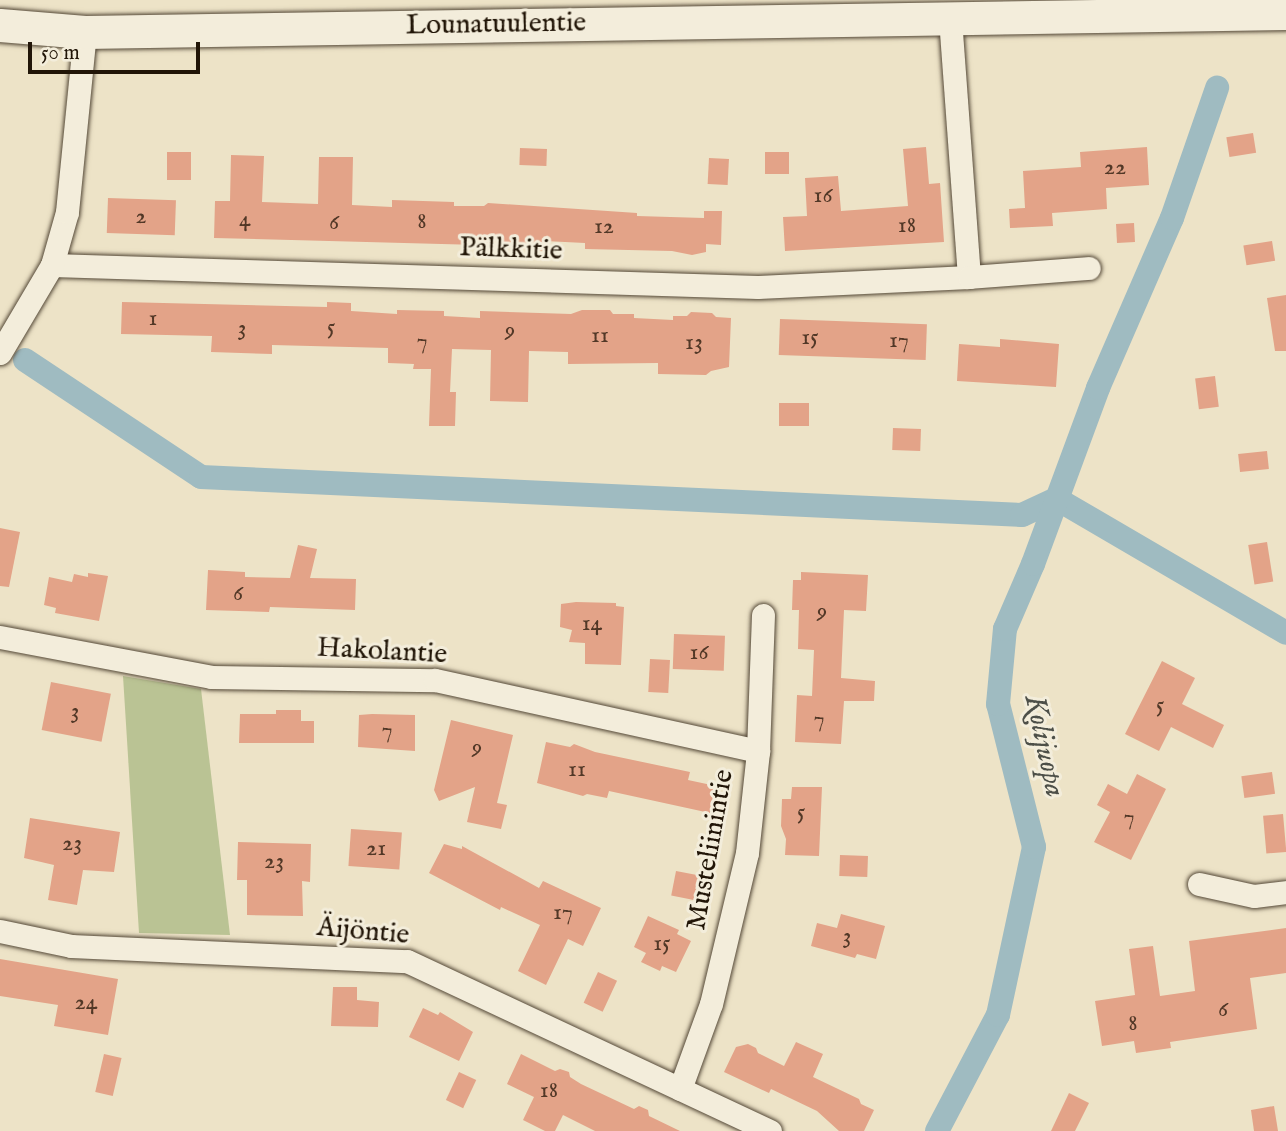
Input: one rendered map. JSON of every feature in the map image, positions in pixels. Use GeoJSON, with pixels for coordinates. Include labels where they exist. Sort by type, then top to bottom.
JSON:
{"type":"FeatureCollection","features":[{"type":"Feature","properties":{"kind":"street","name":"Lounatuulentie"},"geometry":{"type":"LineString","coordinates":[[0,25],[85,32],[950,16],[1286,13]]}},
{"type":"Feature","properties":{"kind":"street"},"geometry":{"type":"LineString","coordinates":[[950,16],[969,277]]}},
{"type":"Feature","properties":{"kind":"street"},"geometry":{"type":"LineString","coordinates":[[0,353],[52,265],[67,212],[85,32]]}},
{"type":"Feature","properties":{"kind":"street","name":"Pälkkitie"},"geometry":{"type":"LineString","coordinates":[[52,265],[758,287],[969,277],[1089,268]]}},
{"type":"Feature","properties":{"kind":"street","name":"Musteliinintie"},"geometry":{"type":"LineString","coordinates":[[680,1089],[711,1004],[747,853],[758,751],[763,615]]}},
{"type":"Feature","properties":{"kind":"street","name":"Hakolantie"},"geometry":{"type":"LineString","coordinates":[[0,637],[211,677],[436,680],[758,751]]}},
{"type":"Feature","properties":{"kind":"street"},"geometry":{"type":"LineString","coordinates":[[1199,884],[1255,896],[1286,892]]}},
{"type":"Feature","properties":{"kind":"street","name":"Äijöntie"},"geometry":{"type":"LineString","coordinates":[[0,931],[71,946],[407,961],[770,1131]]}},
{"type":"Feature","properties":{"kind":"green space"},"geometry":{"type":"Polygon","coordinates":[[[123,676],[201,689],[230,935],[139,933],[123,676]]]}},
{"type":"Feature","properties":{"kind":"building"},"geometry":{"type":"Polygon","coordinates":[[[1253,133],[1256,153],[1229,157],[1226,137],[1253,133]]]}},
{"type":"Feature","properties":{"kind":"building"},"geometry":{"type":"Polygon","coordinates":[[[926,147],[929,184],[940,183],[944,242],[785,251],[783,217],[807,216],[805,178],[838,176],[841,211],[908,206],[903,149],[926,147]]]}},
{"type":"Feature","properties":{"kind":"building"},"geometry":{"type":"Polygon","coordinates":[[[1147,147],[1149,185],[1106,188],[1107,209],[1052,213],[1053,226],[1010,228],[1009,209],[1025,208],[1023,171],[1081,167],[1080,152],[1147,147]]]}},
{"type":"Feature","properties":{"kind":"building"},"geometry":{"type":"Polygon","coordinates":[[[520,148],[547,149],[546,166],[519,165],[520,148]]]}},
{"type":"Feature","properties":{"kind":"building"},"geometry":{"type":"Polygon","coordinates":[[[167,152],[191,152],[191,180],[167,180],[167,152]]]}},
{"type":"Feature","properties":{"kind":"building"},"geometry":{"type":"Polygon","coordinates":[[[765,152],[789,152],[789,174],[765,174],[765,152]]]}},
{"type":"Feature","properties":{"kind":"building"},"geometry":{"type":"Polygon","coordinates":[[[231,155],[264,156],[262,202],[318,204],[319,157],[353,157],[352,205],[392,207],[392,200],[454,202],[454,206],[484,206],[488,203],[637,213],[637,216],[704,218],[704,211],[722,211],[721,245],[706,244],[706,252],[692,255],[672,251],[585,249],[585,243],[545,241],[545,251],[479,245],[214,238],[215,201],[230,201],[231,155]]]}},
{"type":"Feature","properties":{"kind":"building"},"geometry":{"type":"Polygon","coordinates":[[[709,158],[729,159],[728,185],[708,184],[709,158]]]}},
{"type":"Feature","properties":{"kind":"building"},"geometry":{"type":"Polygon","coordinates":[[[108,198],[176,200],[175,235],[107,233],[108,198]]]}},
{"type":"Feature","properties":{"kind":"building"},"geometry":{"type":"Polygon","coordinates":[[[1134,223],[1135,242],[1117,243],[1116,224],[1134,223]]]}},
{"type":"Feature","properties":{"kind":"building"},"geometry":{"type":"Polygon","coordinates":[[[1272,241],[1275,261],[1246,265],[1243,246],[1272,241]]]}},
{"type":"Feature","properties":{"kind":"building"},"geometry":{"type":"Polygon","coordinates":[[[1286,295],[1286,351],[1275,351],[1267,298],[1286,295]]]}},
{"type":"Feature","properties":{"kind":"building"},"geometry":{"type":"Polygon","coordinates":[[[122,302],[327,307],[327,302],[351,303],[351,311],[397,314],[397,310],[444,311],[444,316],[480,318],[480,311],[571,314],[582,310],[610,310],[613,314],[634,314],[634,318],[673,320],[673,316],[687,316],[691,312],[712,313],[716,317],[731,318],[729,367],[711,371],[706,375],[658,374],[658,363],[568,364],[568,352],[529,351],[528,402],[490,401],[491,350],[452,349],[450,392],[456,392],[455,426],[429,426],[431,369],[413,369],[414,364],[388,363],[388,348],[272,345],[272,354],[211,352],[212,336],[121,334],[122,302]]]}},
{"type":"Feature","properties":{"kind":"building"},"geometry":{"type":"Polygon","coordinates":[[[780,319],[927,324],[926,360],[779,355],[780,319]]]}},
{"type":"Feature","properties":{"kind":"building"},"geometry":{"type":"Polygon","coordinates":[[[1000,339],[1059,344],[1056,387],[957,381],[959,344],[1000,347],[1000,339]]]}},
{"type":"Feature","properties":{"kind":"building"},"geometry":{"type":"Polygon","coordinates":[[[1215,376],[1219,407],[1199,409],[1195,378],[1215,376]]]}},
{"type":"Feature","properties":{"kind":"building"},"geometry":{"type":"Polygon","coordinates":[[[779,403],[809,403],[809,426],[779,426],[779,403]]]}},
{"type":"Feature","properties":{"kind":"building"},"geometry":{"type":"Polygon","coordinates":[[[893,428],[921,429],[920,451],[892,450],[893,428]]]}},
{"type":"Feature","properties":{"kind":"building"},"geometry":{"type":"Polygon","coordinates":[[[1267,451],[1269,469],[1240,472],[1238,454],[1267,451]]]}},
{"type":"Feature","properties":{"kind":"building"},"geometry":{"type":"Polygon","coordinates":[[[0,528],[20,532],[9,587],[0,586],[0,528]]]}},
{"type":"Feature","properties":{"kind":"building"},"geometry":{"type":"Polygon","coordinates":[[[1267,542],[1273,582],[1254,584],[1248,545],[1267,542]]]}},
{"type":"Feature","properties":{"kind":"building"},"geometry":{"type":"Polygon","coordinates":[[[298,545],[317,549],[310,578],[356,579],[355,610],[270,607],[269,612],[206,610],[208,570],[245,572],[245,577],[290,578],[298,545]]]}},
{"type":"Feature","properties":{"kind":"building"},"geometry":{"type":"Polygon","coordinates":[[[801,572],[868,575],[866,611],[844,610],[841,678],[875,681],[874,701],[844,701],[841,744],[795,742],[797,695],[812,696],[814,650],[798,649],[799,610],[792,610],[793,580],[801,580],[801,572]]]}},
{"type":"Feature","properties":{"kind":"building"},"geometry":{"type":"Polygon","coordinates":[[[88,573],[108,576],[99,621],[55,613],[56,608],[44,605],[49,577],[72,582],[74,574],[88,577],[88,573]]]}},
{"type":"Feature","properties":{"kind":"building"},"geometry":{"type":"Polygon","coordinates":[[[616,603],[616,606],[624,607],[621,665],[585,664],[585,643],[569,642],[572,630],[560,627],[561,604],[616,603]]]}},
{"type":"Feature","properties":{"kind":"building"},"geometry":{"type":"Polygon","coordinates":[[[674,634],[725,636],[724,671],[673,669],[674,634]]]}},
{"type":"Feature","properties":{"kind":"building"},"geometry":{"type":"Polygon","coordinates":[[[650,659],[670,660],[668,693],[648,692],[650,659]]]}},
{"type":"Feature","properties":{"kind":"building"},"geometry":{"type":"Polygon","coordinates":[[[1162,661],[1195,678],[1182,704],[1224,725],[1213,748],[1171,727],[1159,751],[1125,734],[1162,661]]]}},
{"type":"Feature","properties":{"kind":"building"},"geometry":{"type":"Polygon","coordinates":[[[51,682],[111,694],[102,742],[42,730],[51,682]]]}},
{"type":"Feature","properties":{"kind":"building"},"geometry":{"type":"Polygon","coordinates":[[[276,710],[301,710],[301,721],[314,721],[314,743],[239,743],[240,714],[276,714],[276,710]]]}},
{"type":"Feature","properties":{"kind":"building"},"geometry":{"type":"Polygon","coordinates":[[[359,715],[415,715],[415,751],[358,747],[359,715]]]}},
{"type":"Feature","properties":{"kind":"building"},"geometry":{"type":"Polygon","coordinates":[[[451,720],[513,735],[497,803],[507,805],[501,829],[467,822],[475,787],[439,801],[434,790],[451,720]]]}},
{"type":"Feature","properties":{"kind":"building"},"geometry":{"type":"Polygon","coordinates":[[[546,742],[570,747],[574,744],[595,752],[690,772],[688,780],[716,786],[710,813],[609,791],[607,798],[587,794],[583,796],[537,783],[546,742]]]}},
{"type":"Feature","properties":{"kind":"building"},"geometry":{"type":"Polygon","coordinates":[[[1272,772],[1275,794],[1244,798],[1241,776],[1272,772]]]}},
{"type":"Feature","properties":{"kind":"building"},"geometry":{"type":"Polygon","coordinates":[[[1137,774],[1166,789],[1131,860],[1094,842],[1110,812],[1097,805],[1108,784],[1127,794],[1137,774]]]}},
{"type":"Feature","properties":{"kind":"building"},"geometry":{"type":"Polygon","coordinates":[[[792,787],[822,787],[819,856],[785,855],[786,839],[781,826],[782,799],[791,799],[792,787]]]}},
{"type":"Feature","properties":{"kind":"building"},"geometry":{"type":"Polygon","coordinates":[[[1283,814],[1286,852],[1266,854],[1263,816],[1283,814]]]}},
{"type":"Feature","properties":{"kind":"building"},"geometry":{"type":"Polygon","coordinates":[[[30,818],[120,832],[114,872],[83,870],[77,905],[48,900],[54,865],[24,858],[30,818]]]}},
{"type":"Feature","properties":{"kind":"building"},"geometry":{"type":"Polygon","coordinates":[[[351,829],[402,833],[399,869],[348,866],[351,829]]]}},
{"type":"Feature","properties":{"kind":"building"},"geometry":{"type":"Polygon","coordinates":[[[238,842],[311,844],[310,882],[302,881],[303,916],[247,915],[247,880],[237,880],[238,842]]]}},
{"type":"Feature","properties":{"kind":"building"},"geometry":{"type":"Polygon","coordinates":[[[444,844],[462,849],[462,846],[539,888],[543,881],[601,908],[583,946],[568,939],[546,985],[518,971],[540,925],[501,907],[500,910],[429,873],[444,844]]]}},
{"type":"Feature","properties":{"kind":"building"},"geometry":{"type":"Polygon","coordinates":[[[840,855],[868,856],[867,877],[839,876],[840,855]]]}},
{"type":"Feature","properties":{"kind":"building"},"geometry":{"type":"Polygon","coordinates":[[[676,871],[707,877],[703,902],[671,896],[676,871]]]}},
{"type":"Feature","properties":{"kind":"building"},"geometry":{"type":"Polygon","coordinates":[[[841,914],[885,926],[876,959],[857,954],[855,958],[811,946],[817,923],[837,928],[841,914]]]}},
{"type":"Feature","properties":{"kind":"building"},"geometry":{"type":"Polygon","coordinates":[[[648,916],[679,930],[677,934],[691,941],[676,972],[662,966],[660,971],[641,962],[646,953],[634,947],[648,916]]]}},
{"type":"Feature","properties":{"kind":"building"},"geometry":{"type":"Polygon","coordinates":[[[1286,928],[1286,973],[1250,978],[1257,1029],[1170,1042],[1171,1048],[1136,1053],[1134,1041],[1102,1046],[1095,1001],[1135,995],[1129,949],[1153,946],[1160,996],[1195,991],[1189,941],[1286,928]]]}},
{"type":"Feature","properties":{"kind":"building"},"geometry":{"type":"Polygon","coordinates":[[[0,959],[118,979],[108,1035],[54,1026],[58,1005],[0,996],[0,959]]]}},
{"type":"Feature","properties":{"kind":"building"},"geometry":{"type":"Polygon","coordinates":[[[598,972],[617,981],[603,1012],[584,1003],[598,972]]]}},
{"type":"Feature","properties":{"kind":"building"},"geometry":{"type":"Polygon","coordinates":[[[333,987],[357,987],[357,1000],[379,1002],[378,1027],[331,1026],[333,987]]]}},
{"type":"Feature","properties":{"kind":"building"},"geometry":{"type":"Polygon","coordinates":[[[423,1008],[438,1015],[440,1012],[473,1032],[459,1061],[409,1037],[423,1008]]]}},
{"type":"Feature","properties":{"kind":"building"},"geometry":{"type":"Polygon","coordinates":[[[796,1042],[823,1054],[813,1077],[859,1099],[861,1104],[874,1110],[864,1131],[839,1131],[817,1111],[771,1089],[769,1093],[724,1072],[736,1047],[748,1044],[756,1048],[758,1053],[784,1066],[796,1042]]]}},
{"type":"Feature","properties":{"kind":"building"},"geometry":{"type":"Polygon","coordinates":[[[104,1054],[122,1058],[113,1096],[95,1092],[104,1054]]]}},
{"type":"Feature","properties":{"kind":"building"},"geometry":{"type":"Polygon","coordinates":[[[521,1054],[555,1071],[560,1069],[569,1072],[570,1077],[581,1084],[634,1109],[639,1106],[648,1110],[649,1116],[680,1131],[595,1131],[563,1115],[555,1131],[545,1131],[523,1120],[534,1097],[507,1084],[521,1054]]]}},
{"type":"Feature","properties":{"kind":"building"},"geometry":{"type":"Polygon","coordinates":[[[459,1072],[476,1080],[463,1108],[446,1100],[459,1072]]]}},
{"type":"Feature","properties":{"kind":"building"},"geometry":{"type":"Polygon","coordinates":[[[1069,1093],[1089,1103],[1075,1131],[1051,1131],[1069,1093]]]}},
{"type":"Feature","properties":{"kind":"building"},"geometry":{"type":"Polygon","coordinates":[[[1274,1106],[1278,1131],[1254,1131],[1251,1110],[1274,1106]]]}},
{"type":"Feature","properties":{"kind":"waterway","name":"Kolijuopa"},"geometry":{"type":"LineString","coordinates":[[937,1131],[998,1015],[1034,847],[998,704],[1005,629],[1033,564],[1098,388],[1172,218],[1217,88]]}},
{"type":"Feature","properties":{"kind":"waterway"},"geometry":{"type":"LineString","coordinates":[[25,360],[201,477],[1022,515],[1057,499],[1286,633]]}}]}
